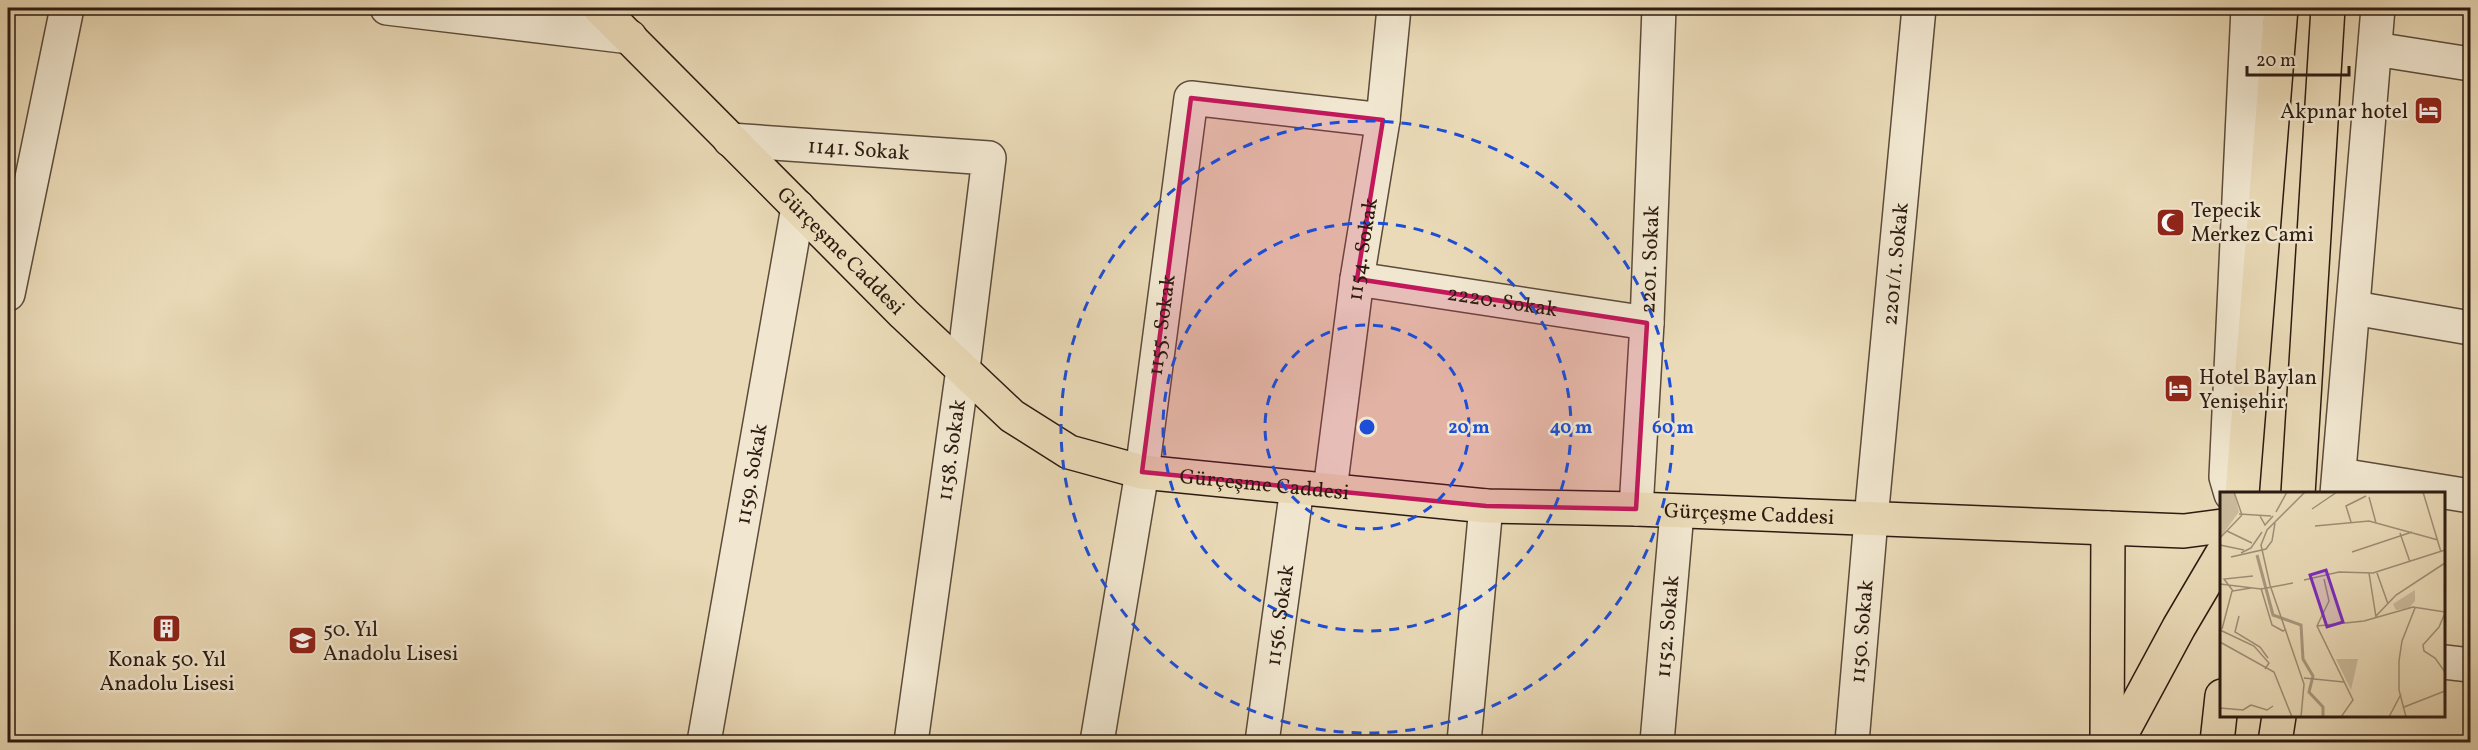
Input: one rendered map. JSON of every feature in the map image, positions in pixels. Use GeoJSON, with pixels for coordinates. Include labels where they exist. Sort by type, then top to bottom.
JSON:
{"type":"FeatureCollection","features":[{"type":"Feature","properties":{"kind":"main road","name":"Gürçeşme Caddesi"},"geometry":{"type":"LineString","coordinates":[[600,8],[730,140],[1012,416],[1069,452],[1142,472],[1486,506],[1636,509],[2184,531],[2220,526]]}},
{"type":"Feature","properties":{"kind":"main road"},"geometry":{"type":"LineString","coordinates":[[2242,492],[2281,8]]}},
{"type":"Feature","properties":{"kind":"main road"},"geometry":{"type":"LineString","coordinates":[[2298,492],[2328,8]]}},
{"type":"Feature","properties":{"kind":"main road"},"geometry":{"type":"LineString","coordinates":[[2107,742],[2108,528]]}},
{"type":"Feature","properties":{"kind":"main road"},"geometry":{"type":"LineString","coordinates":[[2117,742],[2179,627],[2220,557]]}},
{"type":"Feature","properties":{"kind":"main road"},"geometry":{"type":"LineString","coordinates":[[2217,742],[2220,714]]}},
{"type":"Feature","properties":{"kind":"main road"},"geometry":{"type":"LineString","coordinates":[[2275,742],[2279,717]]}},
{"type":"Feature","properties":{"kind":"street"},"geometry":{"type":"LineString","coordinates":[[8,294],[17,203],[67,8]]}},
{"type":"Feature","properties":{"kind":"street"},"geometry":{"type":"LineString","coordinates":[[387,8],[630,37]]}},
{"type":"Feature","properties":{"kind":"street","name":"1154. Sokak"},"geometry":{"type":"LineString","coordinates":[[1330,490],[1357,279],[1383,120],[1394,8]]}},
{"type":"Feature","properties":{"kind":"street","name":"2201. Sokak"},"geometry":{"type":"LineString","coordinates":[[1636,509],[1647,323],[1659,8]]}},
{"type":"Feature","properties":{"kind":"street","name":"2201/1. Sokak"},"geometry":{"type":"LineString","coordinates":[[1871,519],[1919,8]]}},
{"type":"Feature","properties":{"kind":"street"},"geometry":{"type":"LineString","coordinates":[[2230,492],[2226,477],[2248,8]]}},
{"type":"Feature","properties":{"kind":"street"},"geometry":{"type":"LineString","coordinates":[[2378,8],[2339,484],[2426,492]]}},
{"type":"Feature","properties":{"kind":"street"},"geometry":{"type":"LineString","coordinates":[[2375,49],[2470,64]]}},
{"type":"Feature","properties":{"kind":"street","name":"1155. Sokak"},"geometry":{"type":"LineString","coordinates":[[1097,742],[1142,472],[1191,98],[1383,120]]}},
{"type":"Feature","properties":{"kind":"street","name":"1141. Sokak"},"geometry":{"type":"LineString","coordinates":[[730,140],[988,158]]}},
{"type":"Feature","properties":{"kind":"street","name":"1158. Sokak"},"geometry":{"type":"LineString","coordinates":[[911,742],[963,369],[988,158]]}},
{"type":"Feature","properties":{"kind":"street","name":"1159. Sokak"},"geometry":{"type":"LineString","coordinates":[[704,742],[798,207]]}},
{"type":"Feature","properties":{"kind":"street","name":"2220. Sokak"},"geometry":{"type":"LineString","coordinates":[[1357,279],[1647,323]]}},
{"type":"Feature","properties":{"kind":"street"},"geometry":{"type":"LineString","coordinates":[[2354,308],[2470,328]]}},
{"type":"Feature","properties":{"kind":"street","name":"1156. Sokak"},"geometry":{"type":"LineString","coordinates":[[1262,742],[1297,488]]}},
{"type":"Feature","properties":{"kind":"street"},"geometry":{"type":"LineString","coordinates":[[2445,494],[2470,496]]}},
{"type":"Feature","properties":{"kind":"street"},"geometry":{"type":"LineString","coordinates":[[1464,742],[1486,506]]}},
{"type":"Feature","properties":{"kind":"street","name":"1152. Sokak"},"geometry":{"type":"LineString","coordinates":[[1657,742],[1677,512]]}},
{"type":"Feature","properties":{"kind":"street","name":"1150. Sokak"},"geometry":{"type":"LineString","coordinates":[[1852,742],[1871,519]]}},
{"type":"Feature","properties":{"kind":"street"},"geometry":{"type":"LineString","coordinates":[[2445,662],[2470,665]]}},
{"type":"Feature","properties":{"kind":"highlighted area"},"geometry":{"type":"Polygon","coordinates":[[[1191,98],[1383,120],[1357,279],[1647,323],[1636,509],[1486,506],[1142,472],[1191,98]]]}},
{"type":"Feature","properties":{"kind":"place","name":"Akpınar hotel"},"geometry":{"type":"Point","coordinates":[2429,111]}},
{"type":"Feature","properties":{"kind":"place","name":"Tepecik Merkez Cami"},"geometry":{"type":"Point","coordinates":[2170,222]}},
{"type":"Feature","properties":{"kind":"place","name":"Hotel Baylan Yenişehir"},"geometry":{"type":"Point","coordinates":[2178,389]}},
{"type":"Feature","properties":{"kind":"place","name":"Konak 50. Yıl Anadolu Lisesi"},"geometry":{"type":"Point","coordinates":[167,628]}},
{"type":"Feature","properties":{"kind":"place","name":"50. Yıl Anadolu Lisesi"},"geometry":{"type":"Point","coordinates":[302,641]}}]}
